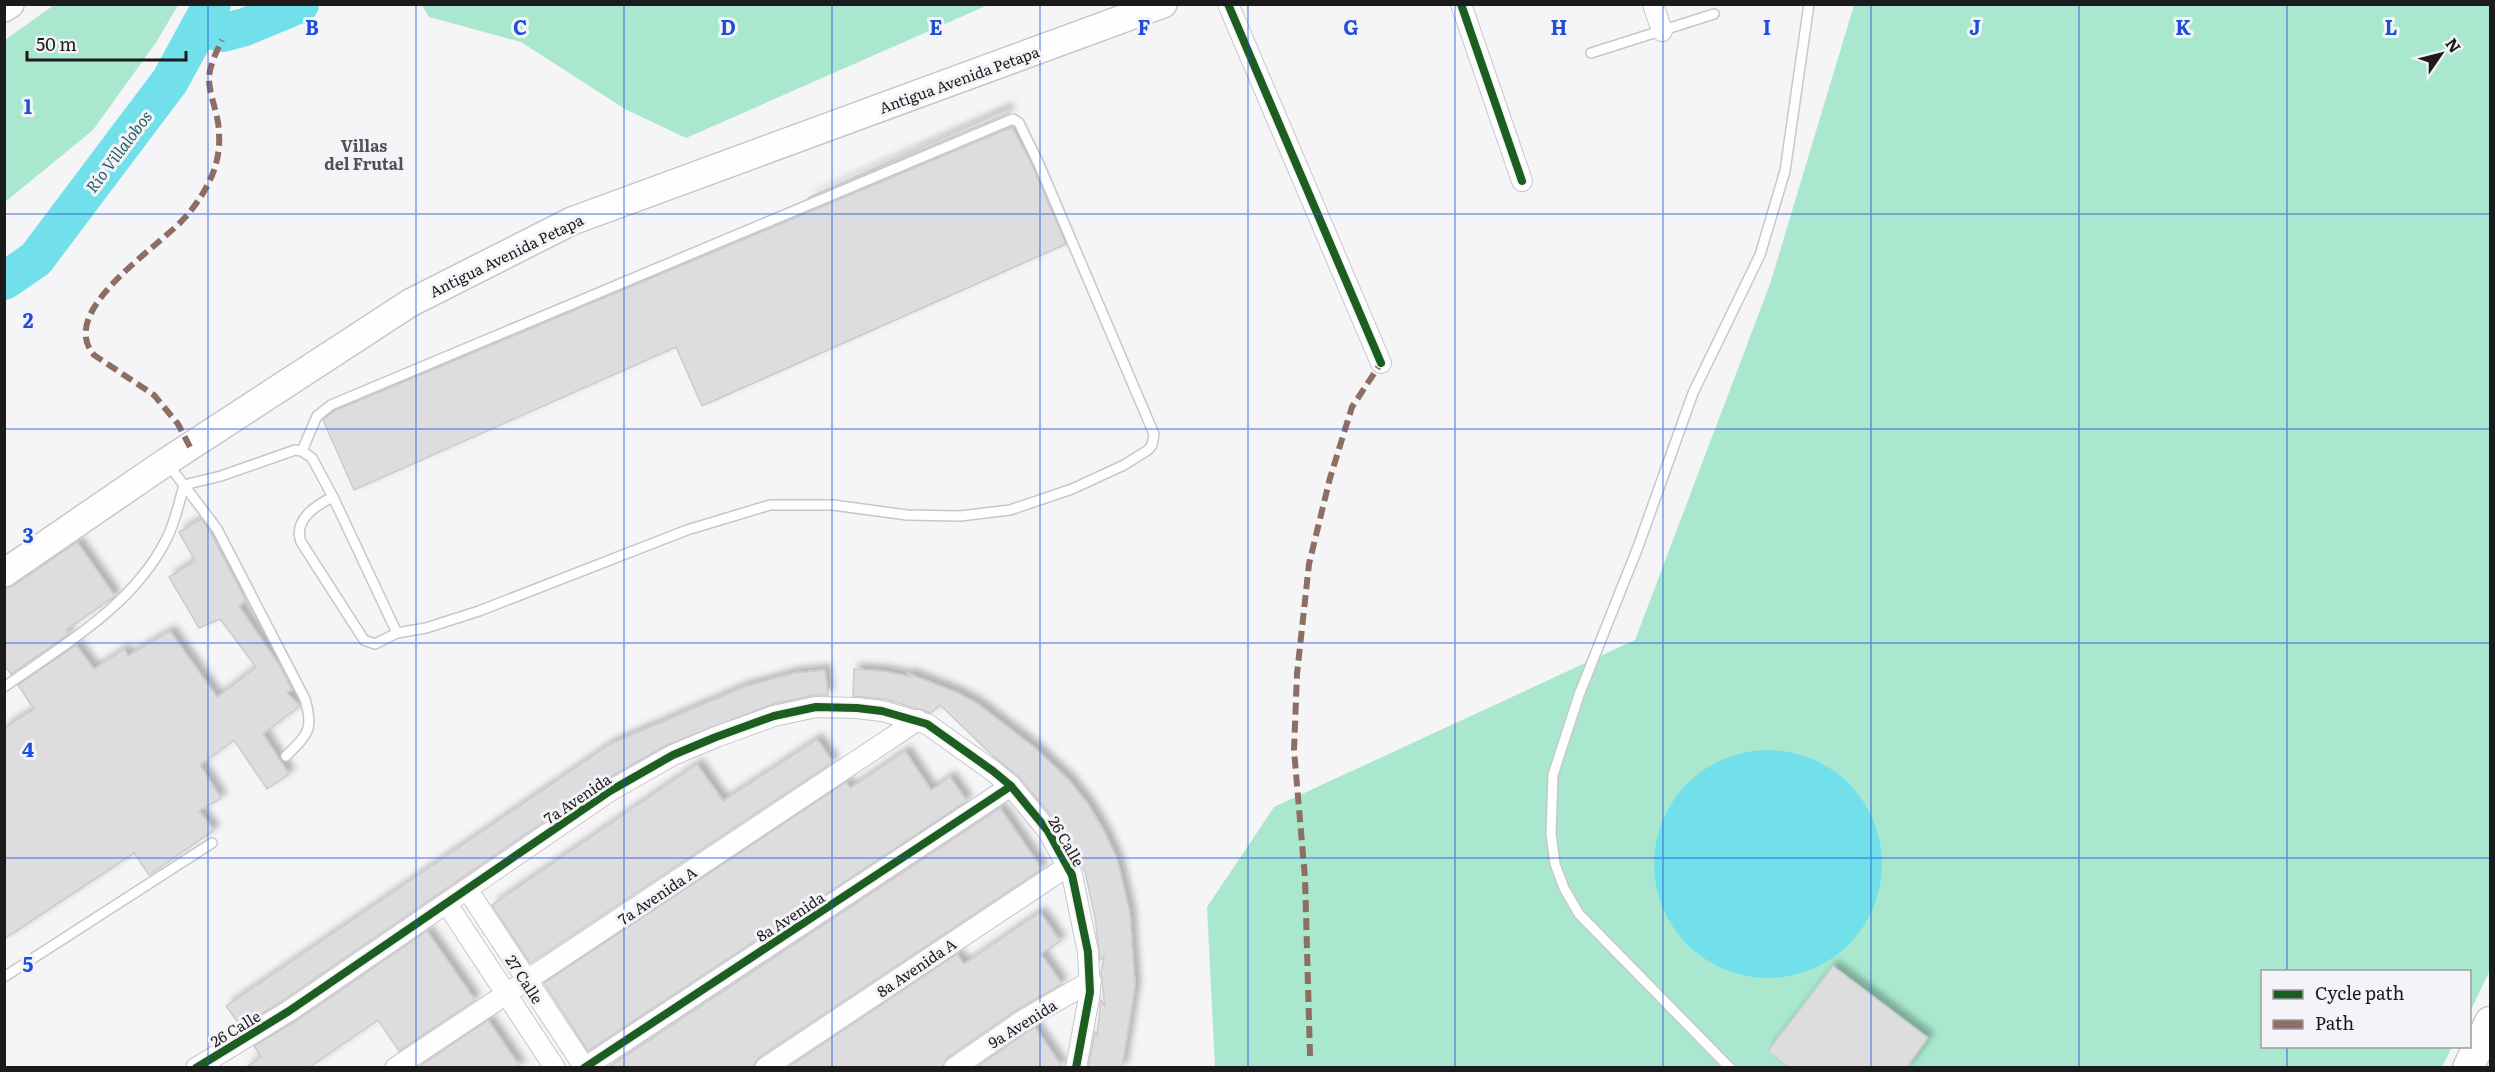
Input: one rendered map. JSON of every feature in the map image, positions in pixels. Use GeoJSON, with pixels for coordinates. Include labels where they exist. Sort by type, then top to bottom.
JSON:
{"type":"FeatureCollection","features":[{"type":"Feature","properties":{"kind":"main road"},"geometry":{"type":"LineString","coordinates":[[4,8],[10,4]]}},
{"type":"Feature","properties":{"kind":"main road","name":"Antigua Avenida Petapa"},"geometry":{"type":"LineString","coordinates":[[4,573],[166,462],[410,303],[572,221],[1163,4]]}},
{"type":"Feature","properties":{"kind":"main road"},"geometry":{"type":"LineString","coordinates":[[2468,1068],[2490,1022]]}},
{"type":"Feature","properties":{"kind":"street"},"geometry":{"type":"LineString","coordinates":[[1228,4],[1381,363]]}},
{"type":"Feature","properties":{"kind":"street"},"geometry":{"type":"LineString","coordinates":[[1461,4],[1522,181]]}},
{"type":"Feature","properties":{"kind":"street"},"geometry":{"type":"LineString","coordinates":[[1653,4],[1662,31]]}},
{"type":"Feature","properties":{"kind":"street","name":"7a Avenida"},"geometry":{"type":"LineString","coordinates":[[289,1011],[610,791],[673,755],[774,716],[816,707],[857,708],[918,720]]}},
{"type":"Feature","properties":{"kind":"street","name":"26 Calle"},"geometry":{"type":"LineString","coordinates":[[918,720],[975,756],[1011,786],[1048,831],[1068,866],[1077,891],[1091,981],[1076,1068]]}},
{"type":"Feature","properties":{"kind":"street","name":"7a Avenida A"},"geometry":{"type":"LineString","coordinates":[[395,1068],[918,720]]}},
{"type":"Feature","properties":{"kind":"street","name":"8a Avenida"},"geometry":{"type":"LineString","coordinates":[[585,1067],[1011,786]]}},
{"type":"Feature","properties":{"kind":"street","name":"8a Avenida A"},"geometry":{"type":"LineString","coordinates":[[765,1068],[1068,866]]}},
{"type":"Feature","properties":{"kind":"street","name":"27 Calle"},"geometry":{"type":"LineString","coordinates":[[467,889],[585,1067]]}},
{"type":"Feature","properties":{"kind":"street","name":"27 Calle"},"geometry":{"type":"LineString","coordinates":[[447,904],[555,1068]]}},
{"type":"Feature","properties":{"kind":"street","name":"9a Avenida"},"geometry":{"type":"LineString","coordinates":[[954,1068],[1022,1022],[1091,981]]}},
{"type":"Feature","properties":{"kind":"street","name":"26 Calle"},"geometry":{"type":"LineString","coordinates":[[196,1068],[289,1011]]}},
{"type":"Feature","properties":{"kind":"lane"},"geometry":{"type":"LineString","coordinates":[[1730,1068],[1579,914],[1571,902],[1555,864],[1551,834],[1553,775],[1579,695],[1638,547],[1693,393],[1760,255],[1785,171],[1809,4]]}},
{"type":"Feature","properties":{"kind":"lane"},"geometry":{"type":"LineString","coordinates":[[1591,53],[1714,14]]}},
{"type":"Feature","properties":{"kind":"lane"},"geometry":{"type":"LineString","coordinates":[[302,451],[317,416],[331,405],[1015,120],[1019,123],[1154,434],[1152,445],[1148,450],[1124,465],[1072,489],[1010,510],[960,516],[907,515],[833,505],[770,505],[687,530],[479,611],[426,628],[397,633],[375,644],[364,640],[299,536],[300,526],[309,513],[333,497]]}},
{"type":"Feature","properties":{"kind":"lane"},"geometry":{"type":"LineString","coordinates":[[184,485],[221,476],[295,450],[302,451],[312,458],[333,497],[397,633]]}},
{"type":"Feature","properties":{"kind":"lane"},"geometry":{"type":"LineString","coordinates":[[166,462],[217,528],[305,699],[311,719],[306,737],[286,756]]}},
{"type":"Feature","properties":{"kind":"lane"},"geometry":{"type":"LineString","coordinates":[[4,687],[102,616],[148,570],[168,536],[184,485]]}},
{"type":"Feature","properties":{"kind":"lane"},"geometry":{"type":"LineString","coordinates":[[4,977],[212,843]]}},
{"type":"Feature","properties":{"kind":"green space"},"geometry":{"type":"Polygon","coordinates":[[[54,5],[178,5],[157,41],[93,130],[5,202],[5,40],[54,5]]]}},
{"type":"Feature","properties":{"kind":"green space"},"geometry":{"type":"Polygon","coordinates":[[[422,5],[988,5],[686,138],[625,109],[521,42],[429,17],[422,5]]]}},
{"type":"Feature","properties":{"kind":"green space"},"geometry":{"type":"Polygon","coordinates":[[[1854,5],[2490,5],[2490,970],[2471,1010],[2471,970],[2261,970],[2261,1048],[2452,1048],[2442,1067],[1215,1067],[1207,907],[1274,807],[1635,640],[1770,284],[1854,5]]]}},
{"type":"Feature","properties":{"kind":"water"},"geometry":{"type":"Polygon","coordinates":[[[1757,750],[1779,750],[1812,758],[1832,769],[1849,783],[1863,800],[1874,820],[1882,853],[1880,886],[1874,908],[1863,928],[1849,945],[1832,959],[1812,970],[1779,978],[1757,978],[1724,970],[1714,965],[1695,952],[1680,937],[1662,908],[1654,875],[1654,853],[1662,820],[1667,810],[1680,791],[1695,776],[1724,758],[1757,750]]]}},
{"type":"Feature","properties":{"kind":"building"},"geometry":{"type":"Polygon","coordinates":[[[1007,109],[1009,113],[808,198],[812,196],[1007,109]]]}},
{"type":"Feature","properties":{"kind":"building"},"geometry":{"type":"Polygon","coordinates":[[[1012,127],[1032,165],[1066,244],[702,406],[676,347],[354,490],[323,420],[334,411],[1012,127]]]}},
{"type":"Feature","properties":{"kind":"building"},"geometry":{"type":"Polygon","coordinates":[[[201,519],[208,528],[246,601],[239,606],[281,668],[292,690],[287,693],[300,706],[263,734],[289,774],[267,789],[234,740],[200,765],[221,798],[199,811],[214,830],[149,875],[134,853],[4,939],[4,728],[34,709],[18,685],[76,645],[94,669],[124,649],[128,656],[170,631],[217,697],[256,667],[220,619],[199,628],[169,577],[195,561],[179,532],[201,519]]]}},
{"type":"Feature","properties":{"kind":"building"},"geometry":{"type":"Polygon","coordinates":[[[77,542],[115,596],[66,630],[69,634],[11,674],[4,665],[4,589],[13,586],[77,542]]]}},
{"type":"Feature","properties":{"kind":"building"},"geometry":{"type":"Polygon","coordinates":[[[854,669],[883,671],[911,677],[907,673],[958,693],[978,704],[1035,748],[1069,780],[1088,804],[1117,859],[1130,913],[1135,986],[1122,1068],[1088,1068],[1095,1032],[1097,1035],[1101,1000],[1105,1006],[1101,973],[1104,957],[1100,960],[1095,917],[1085,872],[1061,827],[1019,777],[994,757],[940,705],[931,713],[885,699],[853,696],[854,669]]]}},
{"type":"Feature","properties":{"kind":"building"},"geometry":{"type":"Polygon","coordinates":[[[825,670],[828,695],[814,695],[770,705],[667,745],[603,781],[241,1027],[226,1006],[610,744],[743,687],[794,673],[825,670]]]}},
{"type":"Feature","properties":{"kind":"building"},"geometry":{"type":"Polygon","coordinates":[[[817,739],[833,762],[530,963],[492,905],[697,764],[723,801],[817,739]]]}},
{"type":"Feature","properties":{"kind":"building"},"geometry":{"type":"Polygon","coordinates":[[[905,751],[931,790],[950,777],[967,801],[588,1051],[544,983],[846,782],[850,788],[905,751]]]}},
{"type":"Feature","properties":{"kind":"building"},"geometry":{"type":"Polygon","coordinates":[[[1000,808],[1042,869],[758,1058],[753,1068],[607,1068],[1000,808]]]}},
{"type":"Feature","properties":{"kind":"building"},"geometry":{"type":"Polygon","coordinates":[[[1040,912],[1060,941],[1041,954],[1062,984],[1015,1011],[947,1058],[942,1068],[787,1068],[957,954],[964,964],[1040,912]]]}},
{"type":"Feature","properties":{"kind":"building"},"geometry":{"type":"Polygon","coordinates":[[[427,931],[475,1000],[399,1051],[378,1020],[308,1068],[245,1068],[261,1057],[254,1046],[296,1021],[427,931]]]}},
{"type":"Feature","properties":{"kind":"building"},"geometry":{"type":"Polygon","coordinates":[[[1833,966],[1928,1038],[1906,1068],[1789,1068],[1768,1051],[1833,966]]]}},
{"type":"Feature","properties":{"kind":"building"},"geometry":{"type":"Polygon","coordinates":[[[488,1020],[521,1068],[417,1068],[488,1020]]]}},
{"type":"Feature","properties":{"kind":"building"},"geometry":{"type":"Polygon","coordinates":[[[1035,1027],[1063,1068],[976,1068],[1028,1031],[1035,1027]]]}},
{"type":"Feature","properties":{"kind":"waterway","name":"Río Villalobos"},"geometry":{"type":"LineString","coordinates":[[4,281],[36,259],[170,81],[212,4]]}},
{"type":"Feature","properties":{"kind":"waterway"},"geometry":{"type":"LineString","coordinates":[[199,28],[222,33],[245,27],[300,4]]}},
{"type":"Feature","properties":{"kind":"marked path"},"geometry":{"type":"LineString","coordinates":[[190,447],[178,424],[154,395],[94,355],[86,337],[89,318],[100,298],[189,213],[212,176],[218,156],[219,134],[209,75],[222,40]]}},
{"type":"Feature","properties":{"kind":"marked path"},"geometry":{"type":"LineString","coordinates":[[1310,1056],[1305,878],[1294,750],[1297,674],[1309,564],[1330,478],[1352,407],[1381,363]]}},
{"type":"Feature","properties":{"kind":"cycle path"},"geometry":{"type":"LineString","coordinates":[[1228,4],[1381,363]]}},
{"type":"Feature","properties":{"kind":"cycle path"},"geometry":{"type":"LineString","coordinates":[[1461,4],[1522,181]]}},
{"type":"Feature","properties":{"kind":"cycle path"},"geometry":{"type":"LineString","coordinates":[[196,1068],[289,1011],[610,791],[673,755],[716,737],[774,716],[816,707],[882,711],[927,724],[1011,786],[1048,831],[1072,875],[1088,952],[1090,992],[1076,1068]]}},
{"type":"Feature","properties":{"kind":"cycle path"},"geometry":{"type":"LineString","coordinates":[[584,1068],[1011,786]]}},
{"type":"Feature","properties":{"kind":"district","name":"Villas del Frutal"},"geometry":{"type":"Point","coordinates":[364,154]}}]}
